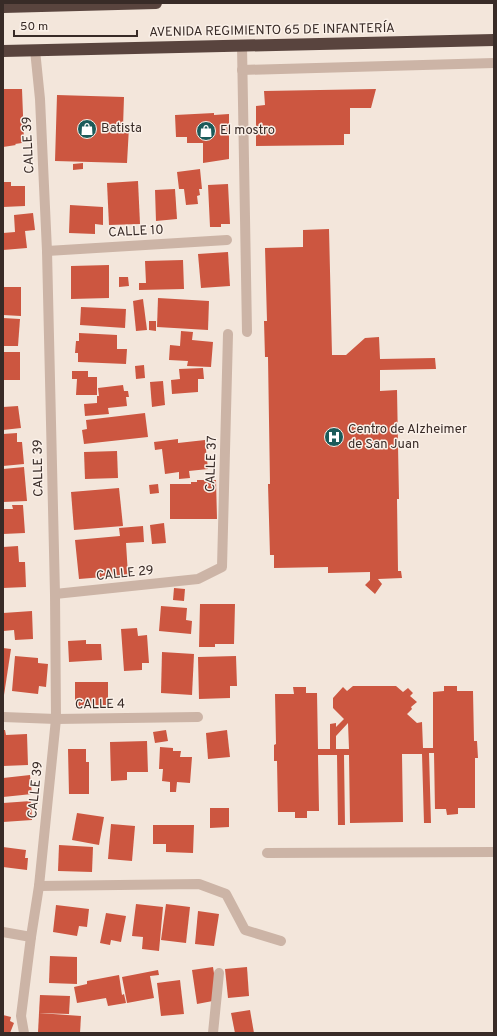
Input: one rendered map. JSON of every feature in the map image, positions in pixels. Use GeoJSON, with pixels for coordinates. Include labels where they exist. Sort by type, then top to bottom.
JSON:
{"type":"FeatureCollection","features":[{"type":"Feature","properties":{"kind":"highway"},"geometry":{"type":"LineString","coordinates":[[3,7],[156,3]]}},
{"type":"Feature","properties":{"kind":"highway","name":"AVENIDA REGIMIENTO 65 DE INFANTERÍA"},"geometry":{"type":"LineString","coordinates":[[3,51],[494,40]]}},
{"type":"Feature","properties":{"kind":"street"},"geometry":{"type":"LineString","coordinates":[[242,46],[247,332]]}},
{"type":"Feature","properties":{"kind":"street","name":"CALLE 39"},"geometry":{"type":"LineString","coordinates":[[24,1033],[21,1016],[39,886],[56,719],[55,594],[47,251],[40,99],[35,50]]}},
{"type":"Feature","properties":{"kind":"street"},"geometry":{"type":"LineString","coordinates":[[242,70],[494,63]]}},
{"type":"Feature","properties":{"kind":"street","name":"CALLE 10"},"geometry":{"type":"LineString","coordinates":[[47,251],[227,240]]}},
{"type":"Feature","properties":{"kind":"street","name":"CALLE 37"},"geometry":{"type":"LineString","coordinates":[[198,579],[222,567],[228,334]]}},
{"type":"Feature","properties":{"kind":"street","name":"CALLE 29"},"geometry":{"type":"LineString","coordinates":[[55,594],[198,579]]}},
{"type":"Feature","properties":{"kind":"street","name":"CALLE 4"},"geometry":{"type":"LineString","coordinates":[[3,717],[56,719],[198,717]]}},
{"type":"Feature","properties":{"kind":"street"},"geometry":{"type":"LineString","coordinates":[[267,853],[494,852]]}},
{"type":"Feature","properties":{"kind":"street"},"geometry":{"type":"LineString","coordinates":[[39,886],[199,884],[226,894],[245,930],[281,941]]}},
{"type":"Feature","properties":{"kind":"street"},"geometry":{"type":"LineString","coordinates":[[3,932],[31,937]]}},
{"type":"Feature","properties":{"kind":"street"},"geometry":{"type":"LineString","coordinates":[[212,1033],[219,973]]}},
{"type":"Feature","properties":{"kind":"building"},"geometry":{"type":"Polygon","coordinates":[[[3,89],[22,89],[24,141],[22,141],[22,143],[15,144],[16,145],[3,147],[3,89]]]}},
{"type":"Feature","properties":{"kind":"building"},"geometry":{"type":"Polygon","coordinates":[[[376,89],[371,108],[350,108],[350,134],[344,134],[344,145],[256,146],[256,106],[265,105],[264,91],[376,89]]]}},
{"type":"Feature","properties":{"kind":"building"},"geometry":{"type":"Polygon","coordinates":[[[57,95],[124,97],[123,127],[129,127],[127,163],[55,161],[57,95]]]}},
{"type":"Feature","properties":{"kind":"building"},"geometry":{"type":"Polygon","coordinates":[[[214,113],[214,115],[229,114],[229,159],[203,163],[203,143],[187,143],[187,137],[176,137],[175,115],[214,113]]]}},
{"type":"Feature","properties":{"kind":"building"},"geometry":{"type":"Polygon","coordinates":[[[83,163],[83,169],[73,170],[73,164],[83,163]]]}},
{"type":"Feature","properties":{"kind":"building"},"geometry":{"type":"Polygon","coordinates":[[[200,169],[202,189],[199,189],[200,195],[197,196],[198,204],[186,205],[184,189],[179,189],[177,172],[200,169]]]}},
{"type":"Feature","properties":{"kind":"building"},"geometry":{"type":"Polygon","coordinates":[[[138,181],[140,224],[109,225],[107,183],[138,181]]]}},
{"type":"Feature","properties":{"kind":"building"},"geometry":{"type":"Polygon","coordinates":[[[3,182],[11,182],[11,186],[25,186],[25,206],[3,207],[3,182]]]}},
{"type":"Feature","properties":{"kind":"building"},"geometry":{"type":"Polygon","coordinates":[[[228,184],[230,224],[221,224],[221,227],[210,227],[208,185],[228,184]]]}},
{"type":"Feature","properties":{"kind":"building"},"geometry":{"type":"Polygon","coordinates":[[[175,189],[177,219],[156,221],[155,190],[175,189]]]}},
{"type":"Feature","properties":{"kind":"building"},"geometry":{"type":"Polygon","coordinates":[[[70,205],[103,207],[103,225],[95,224],[95,234],[69,233],[70,205]]]}},
{"type":"Feature","properties":{"kind":"building"},"geometry":{"type":"Polygon","coordinates":[[[33,213],[35,230],[25,231],[27,248],[3,250],[3,233],[15,232],[14,215],[33,213]]]}},
{"type":"Feature","properties":{"kind":"building","name":"Centro de Alzheimer de San Juan"},"geometry":{"type":"Polygon","coordinates":[[[329,229],[332,355],[346,355],[365,338],[379,337],[380,359],[435,358],[436,369],[380,370],[380,391],[397,390],[399,499],[397,499],[398,571],[401,571],[402,578],[378,579],[382,584],[375,594],[365,585],[370,580],[370,572],[328,573],[328,567],[274,568],[274,555],[270,555],[268,484],[270,484],[268,357],[265,357],[264,321],[267,321],[265,248],[303,247],[303,230],[329,229]]]}},
{"type":"Feature","properties":{"kind":"building"},"geometry":{"type":"Polygon","coordinates":[[[228,252],[230,286],[201,288],[198,254],[228,252]]]}},
{"type":"Feature","properties":{"kind":"building"},"geometry":{"type":"Polygon","coordinates":[[[183,260],[184,289],[139,290],[139,283],[146,283],[145,261],[183,260]]]}},
{"type":"Feature","properties":{"kind":"building"},"geometry":{"type":"Polygon","coordinates":[[[109,265],[109,298],[71,299],[71,266],[109,265]]]}},
{"type":"Feature","properties":{"kind":"building"},"geometry":{"type":"Polygon","coordinates":[[[119,277],[128,277],[129,286],[119,287],[119,277]]]}},
{"type":"Feature","properties":{"kind":"building"},"geometry":{"type":"Polygon","coordinates":[[[3,287],[21,287],[21,316],[3,315],[3,287]]]}},
{"type":"Feature","properties":{"kind":"building"},"geometry":{"type":"Polygon","coordinates":[[[158,298],[209,301],[208,330],[157,327],[158,298]]]}},
{"type":"Feature","properties":{"kind":"building"},"geometry":{"type":"Polygon","coordinates":[[[143,299],[147,330],[136,331],[133,301],[143,299]]]}},
{"type":"Feature","properties":{"kind":"building"},"geometry":{"type":"Polygon","coordinates":[[[81,307],[126,309],[125,328],[80,325],[81,307]]]}},
{"type":"Feature","properties":{"kind":"building"},"geometry":{"type":"Polygon","coordinates":[[[3,318],[20,319],[18,346],[3,346],[3,318]]]}},
{"type":"Feature","properties":{"kind":"building"},"geometry":{"type":"Polygon","coordinates":[[[149,321],[156,321],[156,331],[149,330],[149,321]]]}},
{"type":"Feature","properties":{"kind":"building"},"geometry":{"type":"Polygon","coordinates":[[[181,331],[193,332],[192,340],[213,342],[211,367],[187,366],[188,361],[169,360],[170,345],[180,346],[181,331]]]}},
{"type":"Feature","properties":{"kind":"building"},"geometry":{"type":"Polygon","coordinates":[[[79,333],[117,335],[117,349],[127,349],[126,364],[78,362],[78,353],[75,353],[76,341],[79,341],[79,333]]]}},
{"type":"Feature","properties":{"kind":"building"},"geometry":{"type":"Polygon","coordinates":[[[3,352],[20,352],[20,380],[3,380],[3,352]]]}},
{"type":"Feature","properties":{"kind":"building"},"geometry":{"type":"Polygon","coordinates":[[[144,365],[145,378],[136,379],[135,366],[144,365]]]}},
{"type":"Feature","properties":{"kind":"building"},"geometry":{"type":"Polygon","coordinates":[[[203,368],[204,379],[198,379],[198,392],[172,394],[171,380],[180,379],[179,369],[203,368]]]}},
{"type":"Feature","properties":{"kind":"building"},"geometry":{"type":"Polygon","coordinates":[[[72,371],[88,371],[88,377],[97,377],[97,395],[76,395],[77,379],[72,379],[72,371]]]}},
{"type":"Feature","properties":{"kind":"building"},"geometry":{"type":"Polygon","coordinates":[[[163,381],[165,405],[152,407],[150,382],[163,381]]]}},
{"type":"Feature","properties":{"kind":"building"},"geometry":{"type":"Polygon","coordinates":[[[123,385],[124,391],[128,391],[129,397],[126,397],[127,406],[108,408],[109,414],[85,416],[84,404],[97,403],[97,396],[99,396],[98,388],[123,385]]]}},
{"type":"Feature","properties":{"kind":"building"},"geometry":{"type":"Polygon","coordinates":[[[18,406],[21,428],[3,430],[3,407],[18,406]]]}},
{"type":"Feature","properties":{"kind":"building"},"geometry":{"type":"Polygon","coordinates":[[[145,413],[148,437],[84,444],[82,430],[87,429],[86,420],[145,413]]]}},
{"type":"Feature","properties":{"kind":"building"},"geometry":{"type":"Polygon","coordinates":[[[17,433],[17,442],[22,442],[24,464],[3,466],[3,434],[17,433]]]}},
{"type":"Feature","properties":{"kind":"building"},"geometry":{"type":"Polygon","coordinates":[[[178,439],[178,443],[205,440],[208,469],[189,471],[190,478],[179,479],[179,472],[165,474],[162,449],[155,450],[154,442],[178,439]]]}},
{"type":"Feature","properties":{"kind":"building"},"geometry":{"type":"Polygon","coordinates":[[[117,451],[118,478],[85,479],[84,452],[117,451]]]}},
{"type":"Feature","properties":{"kind":"building"},"geometry":{"type":"Polygon","coordinates":[[[24,467],[27,501],[3,502],[3,469],[24,467]]]}},
{"type":"Feature","properties":{"kind":"building"},"geometry":{"type":"Polygon","coordinates":[[[197,480],[216,480],[217,519],[170,519],[170,484],[191,484],[191,482],[197,482],[197,480]]]}},
{"type":"Feature","properties":{"kind":"building"},"geometry":{"type":"Polygon","coordinates":[[[158,484],[159,493],[150,494],[149,485],[158,484]]]}},
{"type":"Feature","properties":{"kind":"building"},"geometry":{"type":"Polygon","coordinates":[[[119,488],[123,526],[74,530],[71,492],[119,488]]]}},
{"type":"Feature","properties":{"kind":"building"},"geometry":{"type":"Polygon","coordinates":[[[12,505],[23,505],[25,533],[3,534],[3,509],[13,509],[12,505]]]}},
{"type":"Feature","properties":{"kind":"building"},"geometry":{"type":"Polygon","coordinates":[[[164,523],[166,543],[152,544],[150,525],[164,523]]]}},
{"type":"Feature","properties":{"kind":"building"},"geometry":{"type":"Polygon","coordinates":[[[143,526],[144,542],[126,543],[128,575],[79,579],[75,540],[120,536],[119,528],[143,526]]]}},
{"type":"Feature","properties":{"kind":"building"},"geometry":{"type":"Polygon","coordinates":[[[18,546],[19,562],[25,562],[26,587],[3,588],[3,547],[18,546]]]}},
{"type":"Feature","properties":{"kind":"building"},"geometry":{"type":"Polygon","coordinates":[[[174,588],[185,589],[184,601],[173,600],[174,588]]]}},
{"type":"Feature","properties":{"kind":"building"},"geometry":{"type":"Polygon","coordinates":[[[200,604],[235,604],[234,644],[215,644],[215,647],[199,647],[200,604]]]}},
{"type":"Feature","properties":{"kind":"building"},"geometry":{"type":"Polygon","coordinates":[[[161,606],[187,608],[186,620],[192,621],[191,634],[159,631],[161,606]]]}},
{"type":"Feature","properties":{"kind":"building"},"geometry":{"type":"Polygon","coordinates":[[[32,611],[33,639],[15,640],[14,630],[3,631],[3,613],[32,611]]]}},
{"type":"Feature","properties":{"kind":"building"},"geometry":{"type":"Polygon","coordinates":[[[137,628],[138,636],[147,635],[149,663],[142,663],[142,670],[124,671],[121,629],[137,628]]]}},
{"type":"Feature","properties":{"kind":"building"},"geometry":{"type":"Polygon","coordinates":[[[86,640],[86,644],[101,644],[102,660],[69,662],[68,641],[86,640]]]}},
{"type":"Feature","properties":{"kind":"building"},"geometry":{"type":"Polygon","coordinates":[[[3,648],[11,649],[4,695],[3,694],[3,648]]]}},
{"type":"Feature","properties":{"kind":"building"},"geometry":{"type":"Polygon","coordinates":[[[162,652],[194,654],[192,695],[161,693],[162,652]]]}},
{"type":"Feature","properties":{"kind":"building"},"geometry":{"type":"Polygon","coordinates":[[[15,656],[38,658],[38,663],[48,664],[46,687],[39,686],[38,694],[12,691],[15,656]]]}},
{"type":"Feature","properties":{"kind":"building"},"geometry":{"type":"Polygon","coordinates":[[[236,656],[237,686],[230,686],[230,698],[199,699],[198,657],[236,656]]]}},
{"type":"Feature","properties":{"kind":"building"},"geometry":{"type":"Polygon","coordinates":[[[75,682],[108,682],[108,705],[86,705],[86,708],[75,708],[75,682]]]}},
{"type":"Feature","properties":{"kind":"building"},"geometry":{"type":"Polygon","coordinates":[[[353,686],[396,686],[403,692],[408,688],[413,693],[410,696],[417,702],[411,707],[412,709],[407,714],[417,723],[422,722],[423,748],[433,748],[433,692],[444,691],[444,686],[457,686],[457,691],[473,691],[474,741],[477,741],[478,758],[475,758],[475,808],[458,808],[458,814],[447,815],[446,809],[435,809],[434,753],[429,753],[431,823],[424,823],[422,754],[402,754],[403,822],[350,823],[349,755],[344,755],[345,825],[338,825],[337,755],[318,755],[319,811],[307,811],[307,818],[295,818],[295,812],[278,812],[277,761],[274,761],[274,745],[276,744],[275,694],[294,694],[293,687],[306,687],[306,693],[317,693],[318,749],[330,749],[330,724],[336,723],[336,727],[344,719],[333,708],[333,698],[343,687],[347,691],[353,686]],[[348,723],[336,736],[336,749],[349,749],[348,723]]]}},
{"type":"Feature","properties":{"kind":"building"},"geometry":{"type":"Polygon","coordinates":[[[3,730],[5,730],[6,735],[27,734],[28,765],[3,766],[3,730]]]}},
{"type":"Feature","properties":{"kind":"building"},"geometry":{"type":"Polygon","coordinates":[[[166,730],[168,741],[155,743],[153,732],[166,730]]]}},
{"type":"Feature","properties":{"kind":"building"},"geometry":{"type":"Polygon","coordinates":[[[227,730],[230,757],[208,759],[206,733],[227,730]]]}},
{"type":"Feature","properties":{"kind":"building"},"geometry":{"type":"Polygon","coordinates":[[[147,741],[148,772],[127,772],[127,780],[111,781],[110,742],[147,741]]]}},
{"type":"Feature","properties":{"kind":"building"},"geometry":{"type":"Polygon","coordinates":[[[160,747],[173,748],[173,751],[181,751],[180,757],[192,757],[190,783],[177,782],[176,792],[170,792],[170,782],[162,781],[163,769],[159,769],[160,747]]]}},
{"type":"Feature","properties":{"kind":"building"},"geometry":{"type":"Polygon","coordinates":[[[68,749],[86,749],[86,762],[89,762],[89,794],[69,794],[68,749]]]}},
{"type":"Feature","properties":{"kind":"building"},"geometry":{"type":"Polygon","coordinates":[[[30,775],[32,794],[3,797],[3,778],[30,775]]]}},
{"type":"Feature","properties":{"kind":"building"},"geometry":{"type":"Polygon","coordinates":[[[31,801],[32,820],[3,822],[3,803],[31,801]]]}},
{"type":"Feature","properties":{"kind":"building"},"geometry":{"type":"Polygon","coordinates":[[[210,808],[229,808],[229,827],[210,828],[210,808]]]}},
{"type":"Feature","properties":{"kind":"building"},"geometry":{"type":"Polygon","coordinates":[[[77,813],[104,817],[99,845],[72,840],[77,813]]]}},
{"type":"Feature","properties":{"kind":"building"},"geometry":{"type":"Polygon","coordinates":[[[111,824],[135,826],[132,861],[108,859],[111,824]]]}},
{"type":"Feature","properties":{"kind":"building"},"geometry":{"type":"Polygon","coordinates":[[[153,825],[194,825],[193,853],[166,852],[166,844],[153,844],[153,825]]]}},
{"type":"Feature","properties":{"kind":"building"},"geometry":{"type":"Polygon","coordinates":[[[59,845],[93,847],[92,872],[58,871],[59,845]]]}},
{"type":"Feature","properties":{"kind":"building"},"geometry":{"type":"Polygon","coordinates":[[[3,847],[26,850],[25,858],[28,858],[27,870],[3,867],[3,847]]]}},
{"type":"Feature","properties":{"kind":"building"},"geometry":{"type":"Polygon","coordinates":[[[136,904],[163,907],[159,951],[142,949],[143,937],[132,936],[136,904]]]}},
{"type":"Feature","properties":{"kind":"building"},"geometry":{"type":"Polygon","coordinates":[[[166,904],[190,907],[186,943],[161,940],[166,904]]]}},
{"type":"Feature","properties":{"kind":"building"},"geometry":{"type":"Polygon","coordinates":[[[56,905],[89,909],[87,927],[79,926],[77,936],[53,932],[56,905]]]}},
{"type":"Feature","properties":{"kind":"building"},"geometry":{"type":"Polygon","coordinates":[[[198,911],[219,914],[214,946],[195,944],[198,911]]]}},
{"type":"Feature","properties":{"kind":"building"},"geometry":{"type":"Polygon","coordinates":[[[106,913],[126,916],[121,942],[111,940],[110,945],[100,943],[106,913]]]}},
{"type":"Feature","properties":{"kind":"building"},"geometry":{"type":"Polygon","coordinates":[[[50,956],[77,957],[77,984],[49,983],[50,956]]]}},
{"type":"Feature","properties":{"kind":"building"},"geometry":{"type":"Polygon","coordinates":[[[213,967],[218,1000],[197,1004],[192,970],[213,967]]]}},
{"type":"Feature","properties":{"kind":"building"},"geometry":{"type":"Polygon","coordinates":[[[247,967],[249,996],[228,998],[225,969],[247,967]]]}},
{"type":"Feature","properties":{"kind":"building"},"geometry":{"type":"Polygon","coordinates":[[[158,970],[159,975],[150,976],[154,998],[127,1003],[122,977],[158,970]]]}},
{"type":"Feature","properties":{"kind":"building"},"geometry":{"type":"Polygon","coordinates":[[[119,975],[122,995],[124,994],[126,1003],[108,1006],[106,998],[77,1003],[74,987],[87,984],[87,981],[119,975]]]}},
{"type":"Feature","properties":{"kind":"building"},"geometry":{"type":"Polygon","coordinates":[[[180,980],[184,1014],[161,1016],[157,983],[180,980]]]}},
{"type":"Feature","properties":{"kind":"building"},"geometry":{"type":"Polygon","coordinates":[[[40,995],[70,996],[69,1014],[39,1013],[40,995]]]}},
{"type":"Feature","properties":{"kind":"building"},"geometry":{"type":"Polygon","coordinates":[[[250,1010],[254,1033],[235,1033],[231,1013],[250,1010]]]}},
{"type":"Feature","properties":{"kind":"building"},"geometry":{"type":"Polygon","coordinates":[[[39,1013],[81,1016],[80,1033],[38,1033],[39,1013]]]}},
{"type":"Feature","properties":{"kind":"building"},"geometry":{"type":"Polygon","coordinates":[[[3,1015],[11,1017],[10,1021],[14,1023],[10,1033],[3,1033],[3,1015]]]}},
{"type":"Feature","properties":{"kind":"place","name":"Batista"},"geometry":{"type":"Point","coordinates":[87,129]}},
{"type":"Feature","properties":{"kind":"place","name":"El mostro"},"geometry":{"type":"Point","coordinates":[206,131]}},
{"type":"Feature","properties":{"kind":"place","name":"Centro de Alzheimer de San Juan"},"geometry":{"type":"Point","coordinates":[334,437]}}]}
